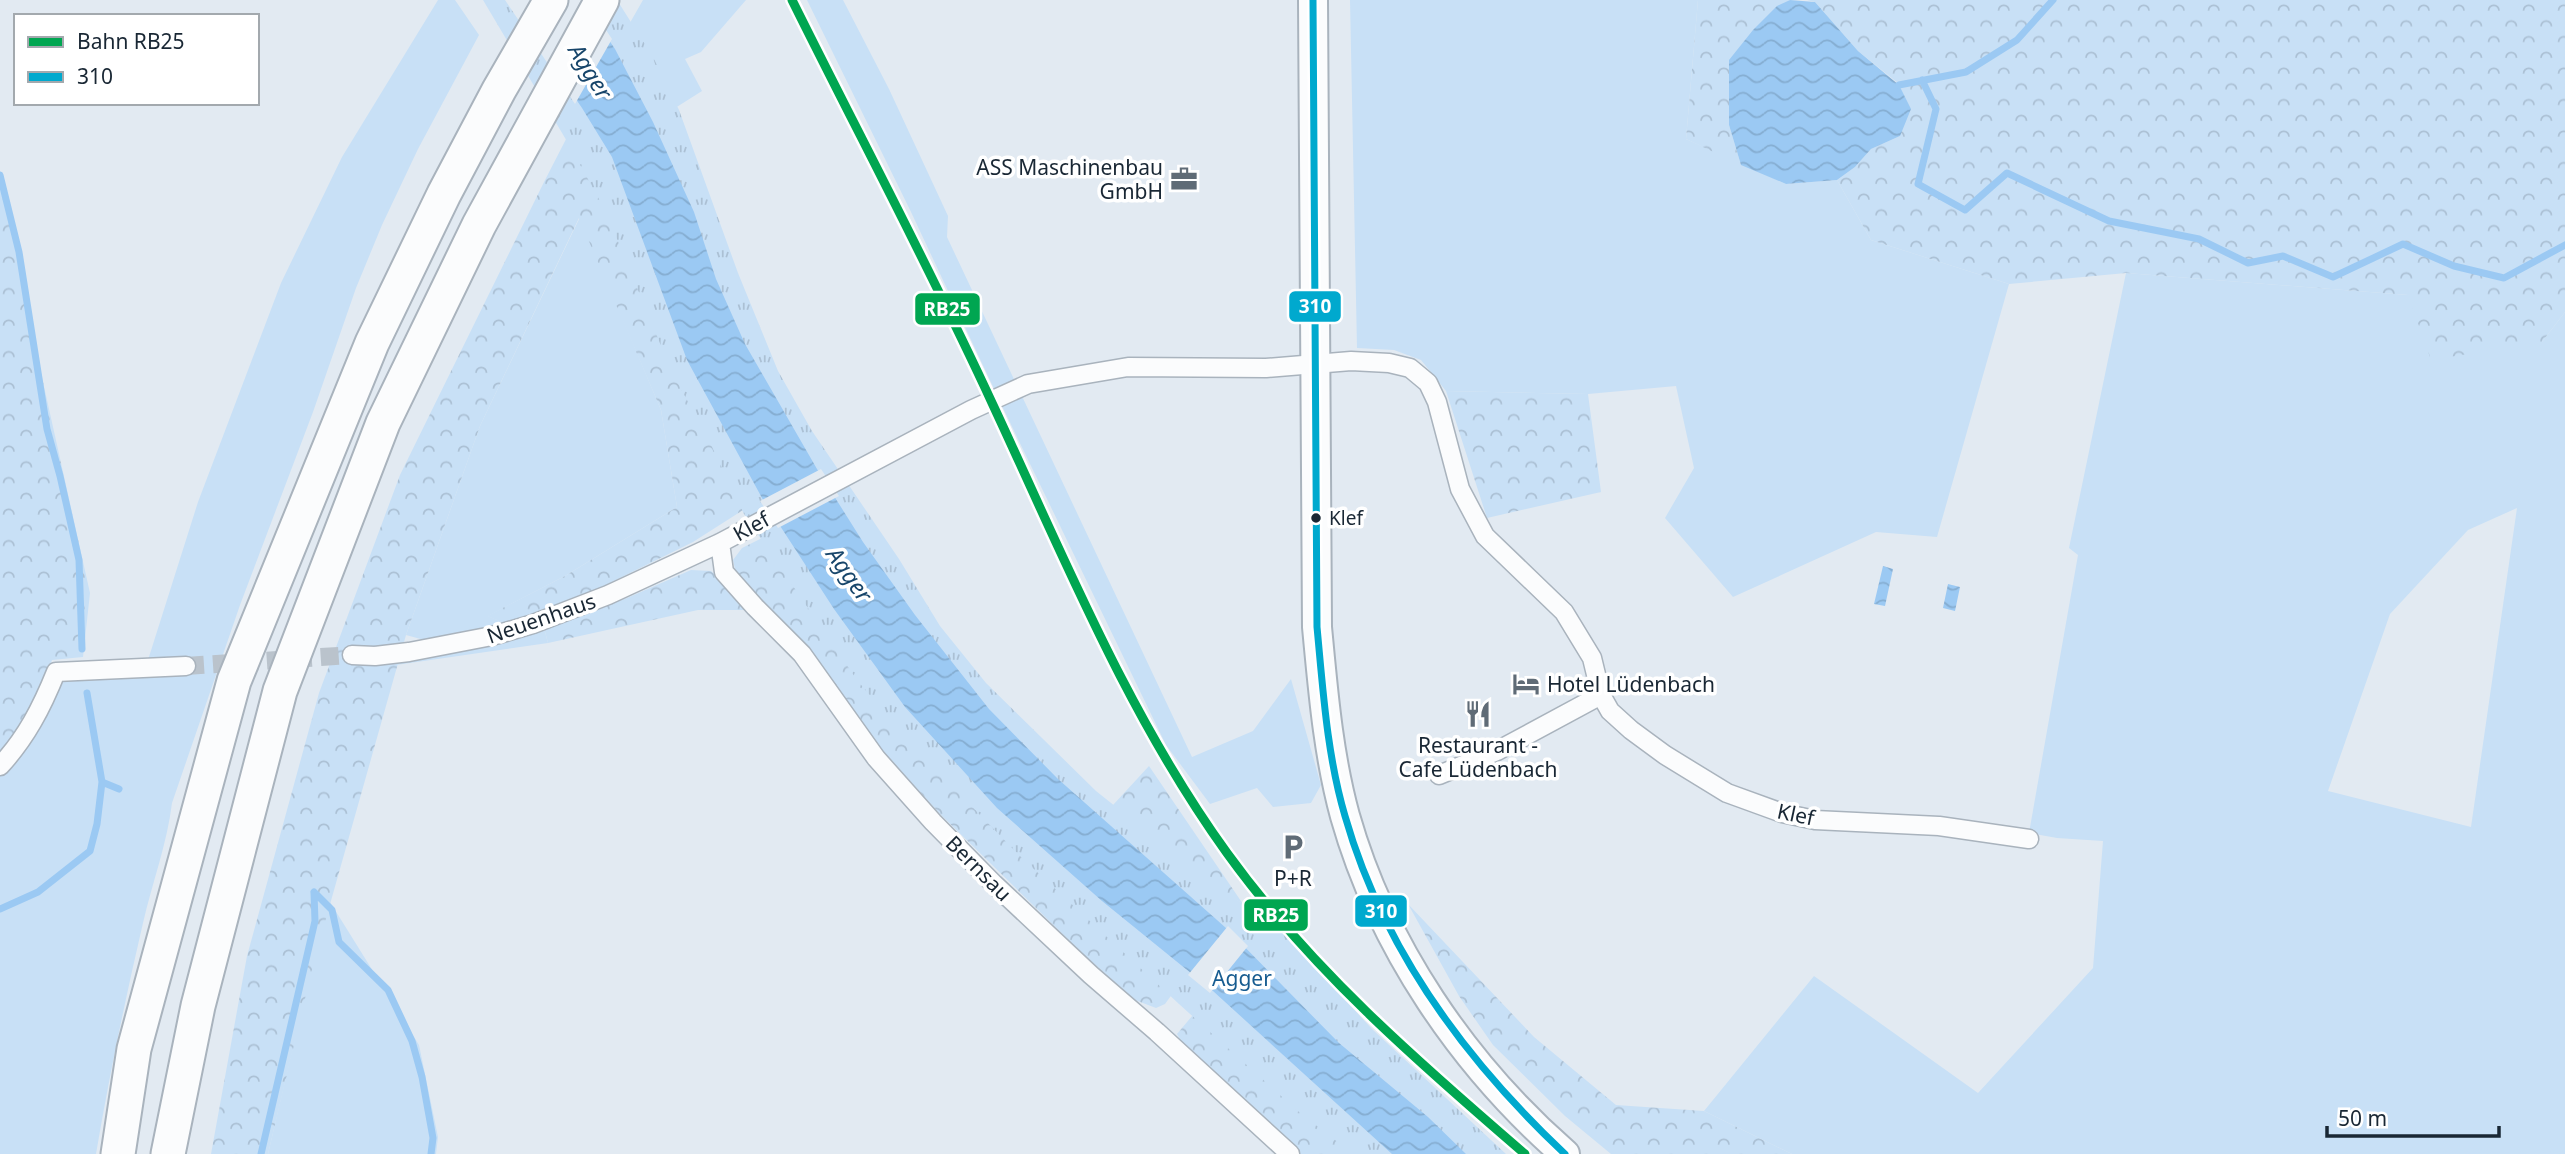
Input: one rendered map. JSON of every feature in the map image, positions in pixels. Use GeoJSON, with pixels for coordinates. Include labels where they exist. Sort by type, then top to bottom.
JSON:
{"type":"FeatureCollection","features":[{"type":"Feature","properties":{"kind":"highway"},"geometry":{"type":"LineString","coordinates":[[118,1154],[134,1049],[234,681],[372,343],[444,194],[551,0]]}},
{"type":"Feature","properties":{"kind":"highway"},"geometry":{"type":"LineString","coordinates":[[168,1154],[198,1006],[280,691],[383,423],[479,225],[602,0]]}},
{"type":"Feature","properties":{"kind":"main road"},"geometry":{"type":"LineString","coordinates":[[1313,0],[1317,627],[1327,726],[1345,815],[1362,867],[1384,918],[1416,978],[1457,1038],[1500,1090],[1565,1154]]}},
{"type":"Feature","properties":{"kind":"street","name":"Klef"},"geometry":{"type":"LineString","coordinates":[[720,542],[990,400],[1028,384],[1128,367],[1266,368],[1351,362],[1389,363],[1410,368],[1428,383],[1437,402],[1460,489],[1485,536],[1564,612],[1592,658],[1601,695],[1610,710],[1665,755],[1727,793],[1782,813],[1815,820],[1939,825],[2029,839]]}},
{"type":"Feature","properties":{"kind":"street","name":"Neuenhaus"},"geometry":{"type":"LineString","coordinates":[[352,655],[375,656],[450,646],[533,624],[608,595],[720,542]]}},
{"type":"Feature","properties":{"kind":"street","name":"Bernsau"},"geometry":{"type":"LineString","coordinates":[[720,542],[724,572],[802,654],[876,758],[933,822],[993,884],[1090,975],[1157,1032],[1290,1154]]}},
{"type":"Feature","properties":{"kind":"street"},"geometry":{"type":"LineString","coordinates":[[0,766],[15,750],[41,711],[56,672],[186,666]]}},
{"type":"Feature","properties":{"kind":"street"},"geometry":{"type":"LineString","coordinates":[[1439,775],[1497,751],[1601,695]]}},
{"type":"Feature","properties":{"kind":"green space"},"geometry":{"type":"Polygon","coordinates":[[[438,0],[455,0],[479,35],[418,149],[356,288],[313,412],[240,605],[172,803],[130,981],[96,1154],[0,1154],[0,775],[34,730],[62,680],[148,660],[198,502],[281,283],[342,157],[438,0]]]}},
{"type":"Feature","properties":{"kind":"green space","name":"Agger"},"geometry":{"type":"Polygon","coordinates":[[[483,0],[617,0],[653,57],[679,110],[738,273],[778,371],[812,431],[899,559],[940,626],[986,683],[1096,791],[1204,877],[1283,932],[1372,1029],[1506,1154],[1353,1154],[1299,1112],[1179,1004],[1021,857],[908,741],[857,680],[744,514],[671,370],[605,210],[483,0]]]}},
{"type":"Feature","properties":{"kind":"green space"},"geometry":{"type":"Polygon","coordinates":[[[643,0],[746,0],[701,52],[685,59],[702,91],[653,122],[615,49],[643,0]]]}},
{"type":"Feature","properties":{"kind":"green space"},"geometry":{"type":"Polygon","coordinates":[[[807,0],[843,0],[889,89],[948,216],[947,237],[1192,757],[1253,731],[1291,679],[1321,785],[1311,803],[1273,807],[1257,788],[1210,804],[1166,745],[807,0]]]}},
{"type":"Feature","properties":{"kind":"green space"},"geometry":{"type":"Polygon","coordinates":[[[1350,0],[1698,0],[1686,139],[1786,184],[1837,180],[1871,240],[2009,284],[1937,537],[1876,532],[1733,597],[1665,518],[1694,468],[1676,386],[1588,394],[1446,391],[1421,360],[1394,350],[1357,348],[1350,0]]]}},
{"type":"Feature","properties":{"kind":"green space"},"geometry":{"type":"Polygon","coordinates":[[[1698,0],[1790,0],[1777,7],[1729,125],[1741,165],[1686,139],[1698,0]]]}},
{"type":"Feature","properties":{"kind":"green space"},"geometry":{"type":"Polygon","coordinates":[[[1807,0],[2565,0],[2565,312],[2542,342],[2431,360],[2408,295],[2126,273],[2009,284],[1871,240],[1837,180],[1855,167],[1871,149],[1900,136],[1899,84],[1858,51],[1815,2],[1807,0]]]}},
{"type":"Feature","properties":{"kind":"green space"},"geometry":{"type":"Polygon","coordinates":[[[582,108],[762,498],[693,542],[559,608],[509,625],[487,616],[565,576],[677,507],[661,410],[579,218],[480,426],[406,635],[314,961],[268,1154],[211,1154],[247,956],[319,693],[400,475],[582,108]]]}},
{"type":"Feature","properties":{"kind":"green space"},"geometry":{"type":"Polygon","coordinates":[[[0,187],[19,245],[41,373],[90,593],[83,657],[52,660],[35,709],[0,759],[0,187]]]}},
{"type":"Feature","properties":{"kind":"green space"},"geometry":{"type":"Polygon","coordinates":[[[580,217],[661,410],[677,507],[565,576],[488,616],[509,625],[428,641],[406,635],[480,426],[580,217]]]}},
{"type":"Feature","properties":{"kind":"green space"},"geometry":{"type":"Polygon","coordinates":[[[2126,273],[2408,295],[2542,342],[2565,312],[2565,1154],[1792,1154],[1704,1111],[1814,976],[1978,1093],[2093,968],[2103,841],[2029,833],[2078,555],[2069,548],[2126,273]],[[2517,508],[2468,530],[2390,614],[2328,791],[2471,827],[2517,508]]]}},
{"type":"Feature","properties":{"kind":"green space"},"geometry":{"type":"Polygon","coordinates":[[[1446,391],[1588,394],[1601,492],[1487,518],[1446,391]]]}},
{"type":"Feature","properties":{"kind":"green space"},"geometry":{"type":"Polygon","coordinates":[[[782,528],[1189,971],[1165,1004],[1156,1008],[1135,1000],[1082,953],[941,815],[882,750],[793,632],[761,603],[736,574],[733,560],[742,548],[782,528]]]}},
{"type":"Feature","properties":{"kind":"green space"},"geometry":{"type":"Polygon","coordinates":[[[691,570],[711,571],[734,592],[747,610],[698,610],[548,643],[544,628],[627,598],[691,570]]]}},
{"type":"Feature","properties":{"kind":"green space"},"geometry":{"type":"Polygon","coordinates":[[[544,628],[548,643],[396,665],[399,658],[544,628]]]}},
{"type":"Feature","properties":{"kind":"green space"},"geometry":{"type":"Polygon","coordinates":[[[1149,766],[1243,904],[1101,818],[1149,766]]]}},
{"type":"Feature","properties":{"kind":"green space"},"geometry":{"type":"Polygon","coordinates":[[[330,902],[419,1045],[438,1137],[436,1154],[268,1154],[313,961],[330,902]]]}},
{"type":"Feature","properties":{"kind":"green space"},"geometry":{"type":"Polygon","coordinates":[[[1408,904],[1534,1037],[1616,1105],[1704,1111],[1792,1154],[1611,1154],[1565,1116],[1493,1045],[1459,996],[1408,904]]]}},
{"type":"Feature","properties":{"kind":"green space"},"geometry":{"type":"Polygon","coordinates":[[[1213,991],[1392,1154],[1299,1154],[1186,1050],[1177,1034],[1213,991]]]}},
{"type":"Feature","properties":{"kind":"water"},"geometry":{"type":"Polygon","coordinates":[[[508,0],[582,0],[615,49],[653,122],[694,212],[716,279],[745,344],[817,469],[863,542],[915,615],[989,709],[1058,779],[1226,928],[1339,1043],[1428,1117],[1466,1154],[1392,1154],[1213,991],[1102,901],[997,808],[905,707],[834,609],[762,498],[687,360],[612,157],[508,0]]]}},
{"type":"Feature","properties":{"kind":"water"},"geometry":{"type":"Polygon","coordinates":[[[1790,0],[1815,2],[1858,51],[1899,85],[1911,109],[1900,136],[1871,149],[1855,167],[1837,180],[1786,184],[1741,165],[1729,125],[1729,60],[1777,6],[1790,0]]]}},
{"type":"Feature","properties":{"kind":"water"},"geometry":{"type":"Polygon","coordinates":[[[1883,566],[1893,569],[1885,606],[1874,604],[1883,566]]]}},
{"type":"Feature","properties":{"kind":"water"},"geometry":{"type":"Polygon","coordinates":[[[1948,584],[1960,587],[1955,611],[1943,608],[1948,584]]]}},
{"type":"Feature","properties":{"kind":"pier"},"geometry":{"type":"Polygon","coordinates":[[[505,0],[586,0],[612,39],[575,104],[505,0]]]}},
{"type":"Feature","properties":{"kind":"pier"},"geometry":{"type":"Polygon","coordinates":[[[821,469],[839,496],[778,528],[760,501],[821,469]]]}},
{"type":"Feature","properties":{"kind":"pier"},"geometry":{"type":"Polygon","coordinates":[[[1228,926],[1248,946],[1210,993],[1188,975],[1228,926]]]}},
{"type":"Feature","properties":{"kind":"waterway"},"geometry":{"type":"LineString","coordinates":[[1899,85],[1966,72],[2017,40],[2053,0]]}},
{"type":"Feature","properties":{"kind":"waterway"},"geometry":{"type":"LineString","coordinates":[[1922,80],[1936,109],[1918,184],[1965,210],[2007,173],[2109,221],[2199,239],[2248,263],[2283,256],[2333,277],[2403,244],[2454,266],[2504,278],[2565,245]]}},
{"type":"Feature","properties":{"kind":"waterway"},"geometry":{"type":"LineString","coordinates":[[0,175],[19,252],[47,429],[79,560],[82,649]]}},
{"type":"Feature","properties":{"kind":"waterway"},"geometry":{"type":"LineString","coordinates":[[87,693],[102,782],[119,789]]}},
{"type":"Feature","properties":{"kind":"waterway"},"geometry":{"type":"LineString","coordinates":[[0,909],[38,892],[90,851],[97,824],[102,782]]}},
{"type":"Feature","properties":{"kind":"waterway"},"geometry":{"type":"LineString","coordinates":[[314,892],[332,910],[339,942],[388,990],[412,1041],[422,1077],[433,1138],[431,1154]]}},
{"type":"Feature","properties":{"kind":"waterway"},"geometry":{"type":"LineString","coordinates":[[261,1154],[315,921],[314,893]]}},
{"type":"Feature","properties":{"kind":"tunnel"},"geometry":{"type":"LineString","coordinates":[[186,666],[352,655]]}},
{"type":"Feature","properties":{"kind":"rail line","name":"RB25"},"geometry":{"type":"LineString","coordinates":[[792,0],[944,303],[1100,635],[1128,691],[1191,801],[1259,895],[1330,975],[1406,1049],[1525,1154]]}},
{"type":"Feature","properties":{"kind":"transit line","name":"310"},"geometry":{"type":"LineString","coordinates":[[1313,0],[1317,627],[1326,722],[1339,793],[1361,865],[1381,912],[1405,957],[1461,1041],[1528,1118],[1565,1154]]}},
{"type":"Feature","properties":{"kind":"place","name":"ASS Maschinenbau GmbH"},"geometry":{"type":"Point","coordinates":[1184,179]}},
{"type":"Feature","properties":{"kind":"place","name":"Klef"},"geometry":{"type":"Point","coordinates":[1316,518]}},
{"type":"Feature","properties":{"kind":"place","name":"Hotel Lüdenbach"},"geometry":{"type":"Point","coordinates":[1526,684]}},
{"type":"Feature","properties":{"kind":"place","name":"Restaurant - Cafe Lüdenbach"},"geometry":{"type":"Point","coordinates":[1478,714]}},
{"type":"Feature","properties":{"kind":"place","name":"P+R"},"geometry":{"type":"Point","coordinates":[1293,847]}}]}
